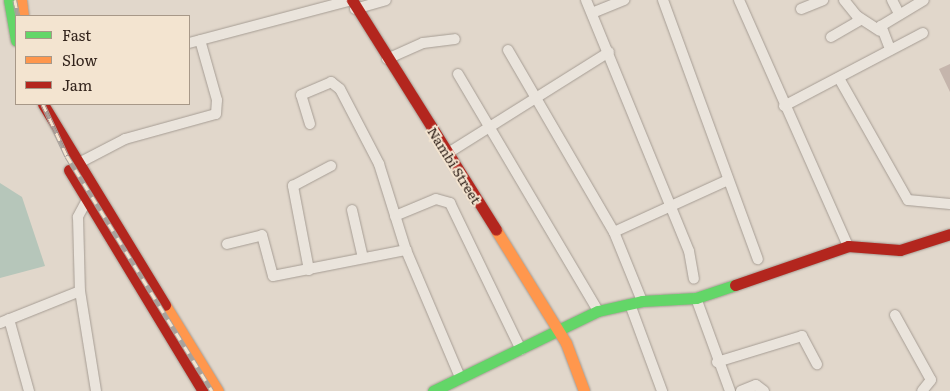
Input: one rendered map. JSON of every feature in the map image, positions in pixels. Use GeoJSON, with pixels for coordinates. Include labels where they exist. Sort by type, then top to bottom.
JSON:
{"type":"FeatureCollection","features":[{"type":"Feature","properties":{"kind":"street"},"geometry":{"type":"LineString","coordinates":[[9,0],[15,34]]}},
{"type":"Feature","properties":{"kind":"street"},"geometry":{"type":"LineString","coordinates":[[21,0],[23,15]]}},
{"type":"Feature","properties":{"kind":"street"},"geometry":{"type":"LineString","coordinates":[[190,43],[353,3],[386,0]]}},
{"type":"Feature","properties":{"kind":"street"},"geometry":{"type":"LineString","coordinates":[[586,0],[609,52],[689,251],[694,279]]}},
{"type":"Feature","properties":{"kind":"street"},"geometry":{"type":"LineString","coordinates":[[592,13],[625,0]]}},
{"type":"Feature","properties":{"kind":"street"},"geometry":{"type":"LineString","coordinates":[[663,0],[758,258]]}},
{"type":"Feature","properties":{"kind":"street"},"geometry":{"type":"LineString","coordinates":[[739,0],[784,106],[848,246]]}},
{"type":"Feature","properties":{"kind":"street"},"geometry":{"type":"LineString","coordinates":[[801,9],[823,0]]}},
{"type":"Feature","properties":{"kind":"street"},"geometry":{"type":"LineString","coordinates":[[844,0],[861,20],[880,31],[890,49]]}},
{"type":"Feature","properties":{"kind":"street"},"geometry":{"type":"LineString","coordinates":[[892,0],[899,14]]}},
{"type":"Feature","properties":{"kind":"street"},"geometry":{"type":"LineString","coordinates":[[880,31],[899,14],[924,0]]}},
{"type":"Feature","properties":{"kind":"street","name":"Nambi Street"},"geometry":{"type":"LineString","coordinates":[[353,3],[558,332],[584,391]]}},
{"type":"Feature","properties":{"kind":"street"},"geometry":{"type":"LineString","coordinates":[[831,37],[861,20]]}},
{"type":"Feature","properties":{"kind":"street"},"geometry":{"type":"LineString","coordinates":[[784,106],[840,80],[890,49],[923,33]]}},
{"type":"Feature","properties":{"kind":"street"},"geometry":{"type":"LineString","coordinates":[[388,59],[423,43],[455,39]]}},
{"type":"Feature","properties":{"kind":"street"},"geometry":{"type":"LineString","coordinates":[[77,164],[125,138],[216,114],[217,100],[200,40]]}},
{"type":"Feature","properties":{"kind":"street"},"geometry":{"type":"LineString","coordinates":[[508,50],[614,232],[642,300]]}},
{"type":"Feature","properties":{"kind":"street"},"geometry":{"type":"LineString","coordinates":[[448,153],[537,100],[609,52]]}},
{"type":"Feature","properties":{"kind":"street"},"geometry":{"type":"LineString","coordinates":[[458,74],[488,128],[598,311]]}},
{"type":"Feature","properties":{"kind":"street"},"geometry":{"type":"LineString","coordinates":[[840,80],[908,200],[950,204]]}},
{"type":"Feature","properties":{"kind":"street"},"geometry":{"type":"LineString","coordinates":[[310,124],[301,95],[331,82],[340,89],[379,164],[406,250],[460,377]]}},
{"type":"Feature","properties":{"kind":"street"},"geometry":{"type":"LineString","coordinates":[[34,105],[218,391]]}},
{"type":"Feature","properties":{"kind":"street"},"geometry":{"type":"LineString","coordinates":[[44,105],[77,164],[91,195],[203,391]]}},
{"type":"Feature","properties":{"kind":"street"},"geometry":{"type":"LineString","coordinates":[[309,270],[293,186],[331,166]]}},
{"type":"Feature","properties":{"kind":"street"},"geometry":{"type":"LineString","coordinates":[[614,232],[728,180]]}},
{"type":"Feature","properties":{"kind":"street"},"geometry":{"type":"LineString","coordinates":[[91,195],[78,217],[80,291],[96,391]]}},
{"type":"Feature","properties":{"kind":"street"},"geometry":{"type":"LineString","coordinates":[[395,216],[436,199],[450,203],[521,350]]}},
{"type":"Feature","properties":{"kind":"street"},"geometry":{"type":"LineString","coordinates":[[352,210],[363,258]]}},
{"type":"Feature","properties":{"kind":"street"},"geometry":{"type":"LineString","coordinates":[[433,391],[598,311],[631,307],[642,300],[696,298],[848,246],[900,250],[950,234]]}},
{"type":"Feature","properties":{"kind":"street"},"geometry":{"type":"LineString","coordinates":[[227,244],[262,235],[273,276],[406,250]]}},
{"type":"Feature","properties":{"kind":"street"},"geometry":{"type":"LineString","coordinates":[[29,391],[4,321],[80,291]]}},
{"type":"Feature","properties":{"kind":"street"},"geometry":{"type":"LineString","coordinates":[[696,298],[717,362],[730,391]]}},
{"type":"Feature","properties":{"kind":"street"},"geometry":{"type":"LineString","coordinates":[[631,307],[662,391]]}},
{"type":"Feature","properties":{"kind":"street"},"geometry":{"type":"LineString","coordinates":[[895,315],[930,380],[922,391]]}},
{"type":"Feature","properties":{"kind":"street"},"geometry":{"type":"LineString","coordinates":[[717,362],[802,336],[817,364]]}},
{"type":"Feature","properties":{"kind":"street"},"geometry":{"type":"LineString","coordinates":[[741,391],[756,386],[764,391]]}},
{"type":"Feature","properties":{"kind":"shaded area"},"geometry":{"type":"Polygon","coordinates":[[[0,183],[22,197],[45,266],[0,278],[0,183]]]}},
{"type":"Feature","properties":{"kind":"building"},"geometry":{"type":"Polygon","coordinates":[[[950,64],[950,92],[939,69],[950,64]]]}},
{"type":"Feature","properties":{"kind":"railway"},"geometry":{"type":"LineString","coordinates":[[15,0],[18,15]]}},
{"type":"Feature","properties":{"kind":"railway"},"geometry":{"type":"LineString","coordinates":[[43,105],[67,156],[212,391]]}},
{"type":"Feature","properties":{"kind":"traffic: fast"},"geometry":{"type":"LineString","coordinates":[[9,0],[15,34]]}},
{"type":"Feature","properties":{"kind":"traffic: fast"},"geometry":{"type":"LineString","coordinates":[[433,391],[598,311],[642,301],[696,298],[735,285]]}},
{"type":"Feature","properties":{"kind":"traffic: slow"},"geometry":{"type":"LineString","coordinates":[[21,0],[23,15]]}},
{"type":"Feature","properties":{"kind":"traffic: slow"},"geometry":{"type":"LineString","coordinates":[[496,230],[566,343],[584,391]]}},
{"type":"Feature","properties":{"kind":"traffic: slow"},"geometry":{"type":"LineString","coordinates":[[165,305],[218,391]]}},
{"type":"Feature","properties":{"kind":"traffic: jam"},"geometry":{"type":"LineString","coordinates":[[352,0],[496,230]]}},
{"type":"Feature","properties":{"kind":"traffic: jam"},"geometry":{"type":"LineString","coordinates":[[44,105],[165,305]]}},
{"type":"Feature","properties":{"kind":"traffic: jam"},"geometry":{"type":"LineString","coordinates":[[69,170],[203,391]]}},
{"type":"Feature","properties":{"kind":"traffic: jam"},"geometry":{"type":"LineString","coordinates":[[735,285],[848,246],[900,250],[950,234]]}}]}
